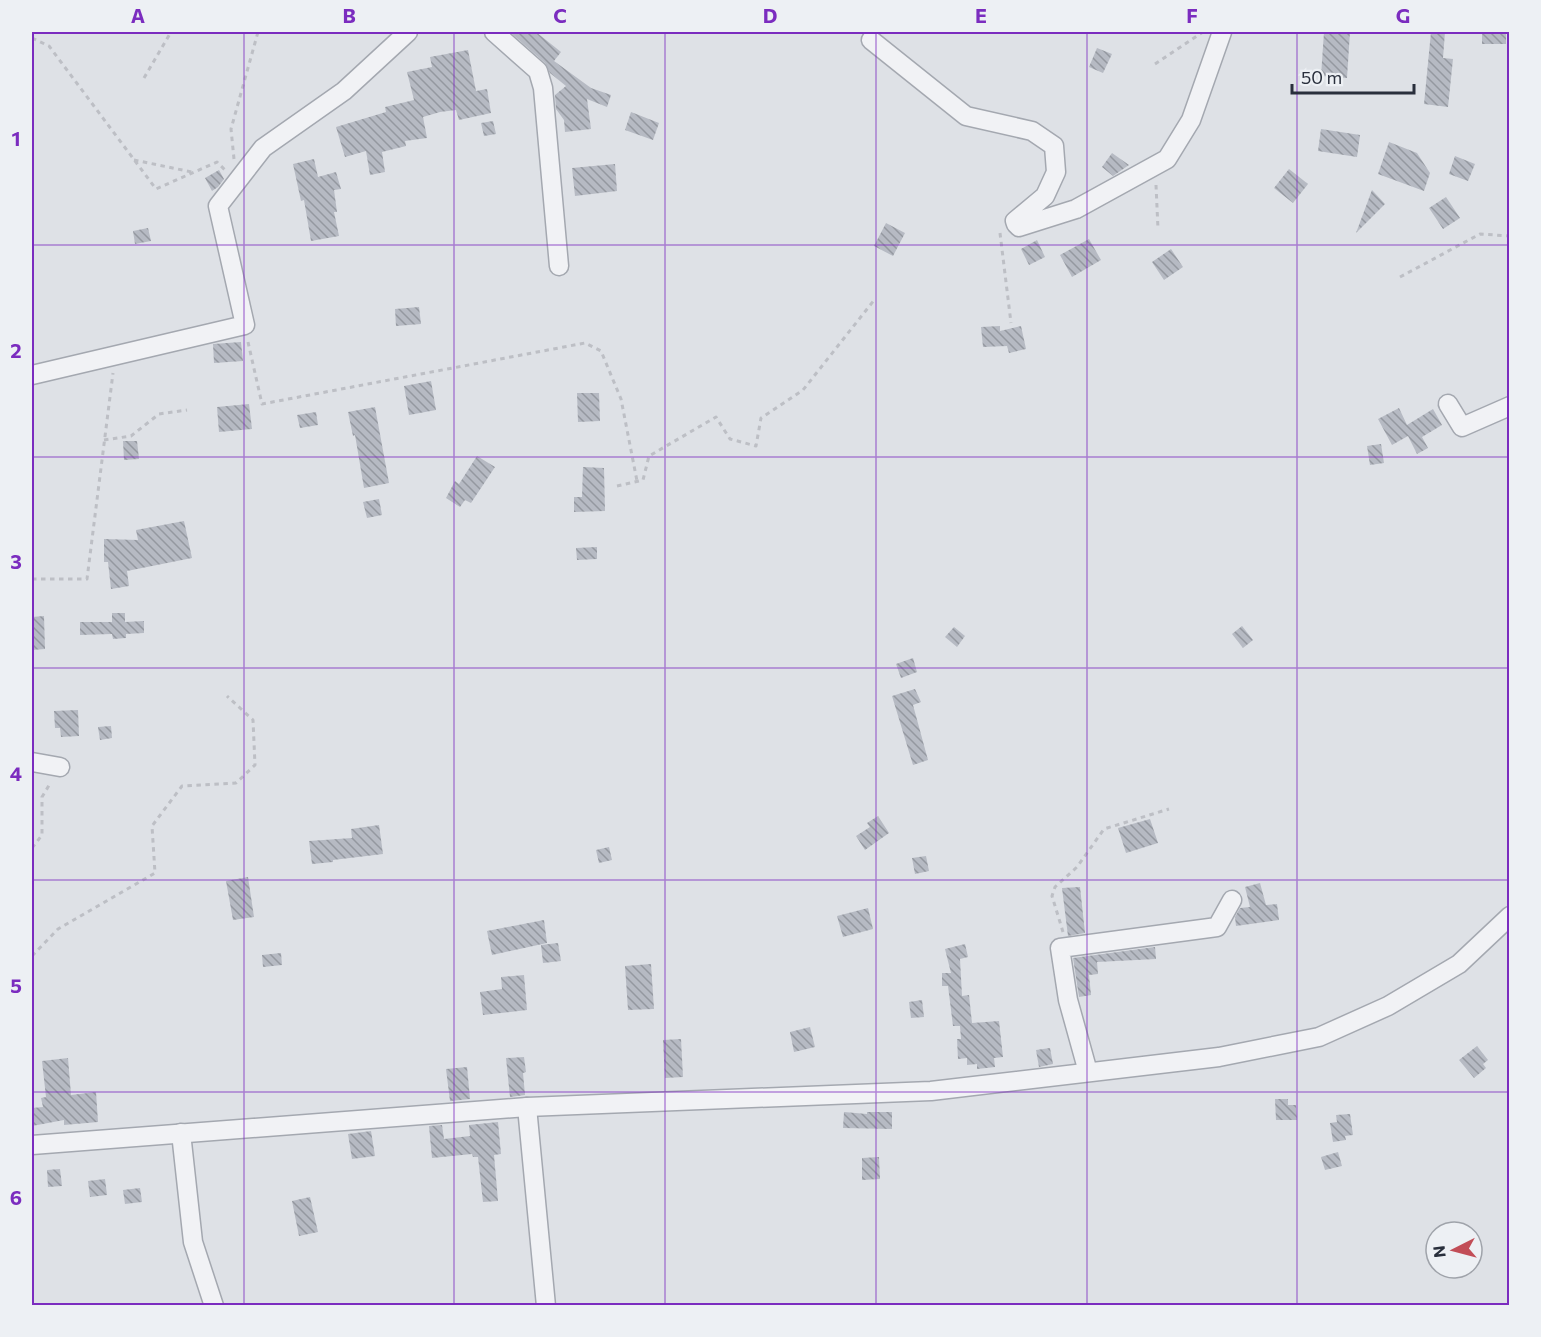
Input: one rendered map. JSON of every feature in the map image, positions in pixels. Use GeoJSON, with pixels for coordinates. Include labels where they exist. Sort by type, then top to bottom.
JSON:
{"type":"FeatureCollection","features":[{"type":"Feature","properties":{"kind":"street"},"geometry":{"type":"LineString","coordinates":[[32,375],[245,325],[218,206],[263,148],[344,91],[408,32]]}},
{"type":"Feature","properties":{"kind":"street"},"geometry":{"type":"LineString","coordinates":[[494,32],[538,71],[543,88],[559,266]]}},
{"type":"Feature","properties":{"kind":"street"},"geometry":{"type":"LineString","coordinates":[[871,40],[966,116],[1032,131],[1054,146],[1056,172],[1045,196],[1016,221],[1019,226],[1076,208],[1167,159],[1191,120],[1222,32]]}},
{"type":"Feature","properties":{"kind":"street"},"geometry":{"type":"LineString","coordinates":[[1448,404],[1462,428],[1509,406]]}},
{"type":"Feature","properties":{"kind":"street"},"geometry":{"type":"LineString","coordinates":[[32,762],[60,767]]}},
{"type":"Feature","properties":{"kind":"street"},"geometry":{"type":"LineString","coordinates":[[1088,1072],[1068,1000],[1060,948],[1217,927],[1232,900]]}},
{"type":"Feature","properties":{"kind":"street"},"geometry":{"type":"LineString","coordinates":[[32,1145],[527,1107],[931,1091],[1219,1057],[1319,1037],[1388,1006],[1459,964],[1509,916]]}},
{"type":"Feature","properties":{"kind":"street"},"geometry":{"type":"LineString","coordinates":[[527,1107],[546,1305]]}},
{"type":"Feature","properties":{"kind":"street"},"geometry":{"type":"LineString","coordinates":[[181,1133],[193,1242],[214,1305]]}},
{"type":"Feature","properties":{"kind":"path"},"geometry":{"type":"LineString","coordinates":[[144,78],[171,32]]}},
{"type":"Feature","properties":{"kind":"path"},"geometry":{"type":"LineString","coordinates":[[237,182],[231,129],[258,32]]}},
{"type":"Feature","properties":{"kind":"path"},"geometry":{"type":"LineString","coordinates":[[1155,64],[1204,32]]}},
{"type":"Feature","properties":{"kind":"path"},"geometry":{"type":"LineString","coordinates":[[32,38],[49,46],[156,189],[217,162],[237,182]]}},
{"type":"Feature","properties":{"kind":"path"},"geometry":{"type":"LineString","coordinates":[[134,160],[194,172]]}},
{"type":"Feature","properties":{"kind":"path"},"geometry":{"type":"LineString","coordinates":[[1155,165],[1158,229]]}},
{"type":"Feature","properties":{"kind":"path"},"geometry":{"type":"LineString","coordinates":[[1011,323],[999,224],[1016,221]]}},
{"type":"Feature","properties":{"kind":"path"},"geometry":{"type":"LineString","coordinates":[[1400,277],[1480,234],[1509,237]]}},
{"type":"Feature","properties":{"kind":"path"},"geometry":{"type":"LineString","coordinates":[[617,486],[643,480],[649,456],[716,417],[730,439],[756,446],[761,418],[802,390],[875,299]]}},
{"type":"Feature","properties":{"kind":"path"},"geometry":{"type":"LineString","coordinates":[[245,325],[262,404],[585,343],[601,351],[621,399],[637,482]]}},
{"type":"Feature","properties":{"kind":"path"},"geometry":{"type":"LineString","coordinates":[[32,579],[87,579],[115,356]]}},
{"type":"Feature","properties":{"kind":"path"},"geometry":{"type":"LineString","coordinates":[[104,440],[131,436],[159,414],[187,410]]}},
{"type":"Feature","properties":{"kind":"path"},"geometry":{"type":"LineString","coordinates":[[32,956],[58,929],[155,873],[152,826],[182,786],[236,783],[255,765],[253,720],[227,696]]}},
{"type":"Feature","properties":{"kind":"path"},"geometry":{"type":"LineString","coordinates":[[32,848],[42,835],[42,797],[60,767]]}},
{"type":"Feature","properties":{"kind":"path"},"geometry":{"type":"LineString","coordinates":[[1060,948],[1064,935],[1052,896],[1055,887],[1077,867],[1104,829],[1169,808]]}},
{"type":"Feature","properties":{"kind":"building"},"geometry":{"type":"Polygon","coordinates":[[[510,32],[536,32],[561,52],[554,61],[591,88],[611,95],[607,107],[587,99],[591,129],[565,132],[564,120],[556,109],[555,95],[566,86],[550,73],[545,63],[510,32]]]}},
{"type":"Feature","properties":{"kind":"building"},"geometry":{"type":"Polygon","coordinates":[[[1324,32],[1350,32],[1347,78],[1321,76],[1324,32]]]}},
{"type":"Feature","properties":{"kind":"building"},"geometry":{"type":"Polygon","coordinates":[[[1431,32],[1445,32],[1443,58],[1453,59],[1448,107],[1424,104],[1431,32]]]}},
{"type":"Feature","properties":{"kind":"building"},"geometry":{"type":"Polygon","coordinates":[[[1482,32],[1506,32],[1506,44],[1482,44],[1482,32]]]}},
{"type":"Feature","properties":{"kind":"building"},"geometry":{"type":"Polygon","coordinates":[[[1097,48],[1112,54],[1103,73],[1089,67],[1097,48]]]}},
{"type":"Feature","properties":{"kind":"building"},"geometry":{"type":"Polygon","coordinates":[[[468,50],[476,91],[487,89],[491,113],[459,120],[456,110],[423,117],[427,138],[405,141],[406,146],[382,152],[385,172],[370,175],[366,151],[345,157],[336,127],[386,112],[385,107],[414,100],[407,72],[432,67],[430,57],[468,50]]]}},
{"type":"Feature","properties":{"kind":"building"},"geometry":{"type":"Polygon","coordinates":[[[631,112],[659,123],[653,140],[625,130],[631,112]]]}},
{"type":"Feature","properties":{"kind":"building"},"geometry":{"type":"Polygon","coordinates":[[[493,121],[496,134],[484,136],[481,123],[493,121]]]}},
{"type":"Feature","properties":{"kind":"building"},"geometry":{"type":"Polygon","coordinates":[[[1321,129],[1360,135],[1357,157],[1318,151],[1321,129]]]}},
{"type":"Feature","properties":{"kind":"building"},"geometry":{"type":"Polygon","coordinates":[[[1389,142],[1417,153],[1430,173],[1424,191],[1378,174],[1389,142]]]}},
{"type":"Feature","properties":{"kind":"building"},"geometry":{"type":"Polygon","coordinates":[[[1112,153],[1129,165],[1113,176],[1102,167],[1112,153]]]}},
{"type":"Feature","properties":{"kind":"building"},"geometry":{"type":"Polygon","coordinates":[[[1455,156],[1475,164],[1468,181],[1449,174],[1455,156]]]}},
{"type":"Feature","properties":{"kind":"building"},"geometry":{"type":"Polygon","coordinates":[[[314,159],[318,177],[336,172],[341,189],[334,190],[337,212],[334,212],[339,236],[311,241],[304,200],[301,201],[293,164],[314,159]]]}},
{"type":"Feature","properties":{"kind":"building"},"geometry":{"type":"Polygon","coordinates":[[[615,164],[617,191],[575,196],[572,168],[615,164]]]}},
{"type":"Feature","properties":{"kind":"building"},"geometry":{"type":"Polygon","coordinates":[[[1289,169],[1308,184],[1293,203],[1274,188],[1289,169]]]}},
{"type":"Feature","properties":{"kind":"building"},"geometry":{"type":"Polygon","coordinates":[[[219,170],[224,179],[212,191],[205,178],[219,170]]]}},
{"type":"Feature","properties":{"kind":"building"},"geometry":{"type":"Polygon","coordinates":[[[1372,190],[1385,204],[1356,233],[1372,190]]]}},
{"type":"Feature","properties":{"kind":"building"},"geometry":{"type":"Polygon","coordinates":[[[1446,197],[1460,218],[1443,229],[1429,208],[1446,197]]]}},
{"type":"Feature","properties":{"kind":"building"},"geometry":{"type":"Polygon","coordinates":[[[886,223],[905,233],[893,256],[874,246],[886,223]]]}},
{"type":"Feature","properties":{"kind":"building"},"geometry":{"type":"Polygon","coordinates":[[[148,228],[151,241],[135,244],[133,231],[148,228]]]}},
{"type":"Feature","properties":{"kind":"building"},"geometry":{"type":"Polygon","coordinates":[[[1089,239],[1101,260],[1072,277],[1060,255],[1089,239]]]}},
{"type":"Feature","properties":{"kind":"building"},"geometry":{"type":"Polygon","coordinates":[[[1037,240],[1045,257],[1029,265],[1021,249],[1037,240]]]}},
{"type":"Feature","properties":{"kind":"building"},"geometry":{"type":"Polygon","coordinates":[[[1171,249],[1183,267],[1164,280],[1152,262],[1171,249]]]}},
{"type":"Feature","properties":{"kind":"building"},"geometry":{"type":"Polygon","coordinates":[[[419,307],[421,324],[396,326],[395,309],[419,307]]]}},
{"type":"Feature","properties":{"kind":"building"},"geometry":{"type":"Polygon","coordinates":[[[1000,326],[1000,331],[1021,326],[1026,349],[1009,353],[1007,346],[983,347],[981,327],[1000,326]]]}},
{"type":"Feature","properties":{"kind":"building"},"geometry":{"type":"Polygon","coordinates":[[[241,342],[243,361],[214,363],[213,344],[241,342]]]}},
{"type":"Feature","properties":{"kind":"building"},"geometry":{"type":"Polygon","coordinates":[[[431,381],[436,410],[409,415],[404,386],[431,381]]]}},
{"type":"Feature","properties":{"kind":"building"},"geometry":{"type":"Polygon","coordinates":[[[577,393],[599,393],[600,421],[578,422],[577,393]]]}},
{"type":"Feature","properties":{"kind":"building"},"geometry":{"type":"Polygon","coordinates":[[[249,404],[252,429],[219,432],[217,407],[249,404]]]}},
{"type":"Feature","properties":{"kind":"building"},"geometry":{"type":"Polygon","coordinates":[[[375,407],[389,483],[364,488],[355,435],[353,436],[348,412],[375,407]]]}},
{"type":"Feature","properties":{"kind":"building"},"geometry":{"type":"Polygon","coordinates":[[[1399,408],[1407,425],[1433,409],[1442,425],[1422,437],[1428,448],[1417,454],[1408,436],[1392,445],[1378,419],[1399,408]]]}},
{"type":"Feature","properties":{"kind":"building"},"geometry":{"type":"Polygon","coordinates":[[[316,412],[318,425],[300,428],[297,415],[316,412]]]}},
{"type":"Feature","properties":{"kind":"building"},"geometry":{"type":"Polygon","coordinates":[[[123,441],[137,441],[139,459],[124,460],[123,441]]]}},
{"type":"Feature","properties":{"kind":"building"},"geometry":{"type":"Polygon","coordinates":[[[1381,444],[1384,463],[1370,465],[1367,446],[1381,444]]]}},
{"type":"Feature","properties":{"kind":"building"},"geometry":{"type":"Polygon","coordinates":[[[477,456],[495,467],[471,503],[465,500],[460,507],[446,498],[455,481],[459,484],[477,456]]]}},
{"type":"Feature","properties":{"kind":"building"},"geometry":{"type":"Polygon","coordinates":[[[583,467],[604,468],[605,511],[574,512],[574,497],[582,497],[583,467]]]}},
{"type":"Feature","properties":{"kind":"building"},"geometry":{"type":"Polygon","coordinates":[[[379,499],[382,515],[367,518],[363,502],[379,499]]]}},
{"type":"Feature","properties":{"kind":"building"},"geometry":{"type":"Polygon","coordinates":[[[184,521],[192,558],[127,571],[129,586],[111,589],[108,562],[104,562],[104,539],[138,540],[136,530],[184,521]]]}},
{"type":"Feature","properties":{"kind":"building"},"geometry":{"type":"Polygon","coordinates":[[[597,547],[597,559],[577,560],[576,548],[597,547]]]}},
{"type":"Feature","properties":{"kind":"building"},"geometry":{"type":"Polygon","coordinates":[[[112,613],[125,613],[125,622],[144,621],[144,633],[126,634],[126,638],[113,639],[112,634],[80,635],[80,622],[112,622],[112,613]]]}},
{"type":"Feature","properties":{"kind":"building"},"geometry":{"type":"Polygon","coordinates":[[[44,616],[45,649],[32,650],[32,617],[44,616]]]}},
{"type":"Feature","properties":{"kind":"building"},"geometry":{"type":"Polygon","coordinates":[[[1242,626],[1253,640],[1243,648],[1232,634],[1242,626]]]}},
{"type":"Feature","properties":{"kind":"building"},"geometry":{"type":"Polygon","coordinates":[[[954,627],[965,636],[957,647],[945,637],[954,627]]]}},
{"type":"Feature","properties":{"kind":"building"},"geometry":{"type":"Polygon","coordinates":[[[913,658],[917,672],[901,678],[896,664],[913,658]]]}},
{"type":"Feature","properties":{"kind":"building"},"geometry":{"type":"Polygon","coordinates":[[[915,689],[921,702],[913,705],[928,760],[913,765],[892,696],[915,689]]]}},
{"type":"Feature","properties":{"kind":"building"},"geometry":{"type":"Polygon","coordinates":[[[78,710],[79,736],[61,737],[60,728],[55,728],[54,711],[78,710]]]}},
{"type":"Feature","properties":{"kind":"building"},"geometry":{"type":"Polygon","coordinates":[[[111,726],[112,738],[100,740],[98,727],[111,726]]]}},
{"type":"Feature","properties":{"kind":"building"},"geometry":{"type":"Polygon","coordinates":[[[878,816],[889,833],[865,850],[856,836],[870,827],[867,823],[878,816]]]}},
{"type":"Feature","properties":{"kind":"building"},"geometry":{"type":"Polygon","coordinates":[[[1150,819],[1158,843],[1126,853],[1118,828],[1150,819]]]}},
{"type":"Feature","properties":{"kind":"building"},"geometry":{"type":"Polygon","coordinates":[[[379,825],[383,854],[312,864],[309,841],[352,838],[351,829],[379,825]]]}},
{"type":"Feature","properties":{"kind":"building"},"geometry":{"type":"Polygon","coordinates":[[[609,847],[612,860],[599,863],[596,850],[609,847]]]}},
{"type":"Feature","properties":{"kind":"building"},"geometry":{"type":"Polygon","coordinates":[[[926,856],[929,871],[915,874],[912,858],[926,856]]]}},
{"type":"Feature","properties":{"kind":"building"},"geometry":{"type":"Polygon","coordinates":[[[248,877],[254,917],[233,920],[226,881],[248,877]]]}},
{"type":"Feature","properties":{"kind":"building"},"geometry":{"type":"Polygon","coordinates":[[[1260,883],[1266,905],[1277,904],[1279,920],[1236,926],[1235,917],[1240,908],[1250,907],[1245,887],[1260,883]]]}},
{"type":"Feature","properties":{"kind":"building"},"geometry":{"type":"Polygon","coordinates":[[[1080,887],[1085,933],[1068,936],[1062,888],[1080,887]]]}},
{"type":"Feature","properties":{"kind":"building"},"geometry":{"type":"Polygon","coordinates":[[[868,908],[873,929],[843,937],[837,916],[868,908]]]}},
{"type":"Feature","properties":{"kind":"building"},"geometry":{"type":"Polygon","coordinates":[[[544,920],[547,943],[492,955],[487,931],[544,920]]]}},
{"type":"Feature","properties":{"kind":"building"},"geometry":{"type":"Polygon","coordinates":[[[558,943],[561,961],[543,963],[541,945],[558,943]]]}},
{"type":"Feature","properties":{"kind":"building"},"geometry":{"type":"Polygon","coordinates":[[[965,944],[968,957],[960,959],[962,996],[969,995],[972,1023],[999,1021],[1003,1057],[994,1058],[995,1067],[977,1069],[977,1064],[967,1065],[967,1058],[958,1059],[957,1039],[961,1039],[960,1026],[953,1026],[948,986],[942,986],[942,973],[951,973],[945,949],[965,944]]]}},
{"type":"Feature","properties":{"kind":"building"},"geometry":{"type":"Polygon","coordinates":[[[1155,947],[1156,959],[1097,962],[1098,974],[1089,975],[1091,995],[1079,997],[1073,958],[1155,947]]]}},
{"type":"Feature","properties":{"kind":"building"},"geometry":{"type":"Polygon","coordinates":[[[281,953],[282,965],[263,967],[262,955],[281,953]]]}},
{"type":"Feature","properties":{"kind":"building"},"geometry":{"type":"Polygon","coordinates":[[[651,964],[654,1009],[628,1010],[625,966],[651,964]]]}},
{"type":"Feature","properties":{"kind":"building"},"geometry":{"type":"Polygon","coordinates":[[[524,975],[527,1010],[483,1015],[480,992],[502,989],[501,977],[524,975]]]}},
{"type":"Feature","properties":{"kind":"building"},"geometry":{"type":"Polygon","coordinates":[[[922,1000],[924,1017],[911,1018],[909,1002],[922,1000]]]}},
{"type":"Feature","properties":{"kind":"building"},"geometry":{"type":"Polygon","coordinates":[[[810,1027],[815,1047],[794,1052],[790,1032],[810,1027]]]}},
{"type":"Feature","properties":{"kind":"building"},"geometry":{"type":"Polygon","coordinates":[[[681,1039],[683,1077],[665,1078],[663,1040],[681,1039]]]}},
{"type":"Feature","properties":{"kind":"building"},"geometry":{"type":"Polygon","coordinates":[[[1477,1046],[1488,1060],[1483,1064],[1486,1068],[1474,1078],[1459,1060],[1477,1046]]]}},
{"type":"Feature","properties":{"kind":"building"},"geometry":{"type":"Polygon","coordinates":[[[1050,1048],[1053,1064],[1039,1067],[1036,1050],[1050,1048]]]}},
{"type":"Feature","properties":{"kind":"building"},"geometry":{"type":"Polygon","coordinates":[[[524,1057],[525,1095],[510,1097],[506,1058],[524,1057]]]}},
{"type":"Feature","properties":{"kind":"building"},"geometry":{"type":"Polygon","coordinates":[[[68,1058],[71,1095],[96,1092],[98,1122],[64,1125],[64,1120],[32,1126],[32,1108],[43,1107],[41,1098],[46,1097],[42,1061],[68,1058]]]}},
{"type":"Feature","properties":{"kind":"building"},"geometry":{"type":"Polygon","coordinates":[[[467,1067],[470,1099],[450,1101],[446,1069],[467,1067]]]}},
{"type":"Feature","properties":{"kind":"building"},"geometry":{"type":"Polygon","coordinates":[[[1275,1099],[1288,1099],[1288,1105],[1296,1105],[1297,1120],[1276,1120],[1275,1099]]]}},
{"type":"Feature","properties":{"kind":"building"},"geometry":{"type":"Polygon","coordinates":[[[844,1112],[867,1114],[867,1112],[892,1112],[892,1129],[843,1128],[844,1112]]]}},
{"type":"Feature","properties":{"kind":"building"},"geometry":{"type":"Polygon","coordinates":[[[1350,1114],[1353,1135],[1345,1136],[1346,1140],[1333,1142],[1330,1123],[1337,1122],[1336,1115],[1350,1114]]]}},
{"type":"Feature","properties":{"kind":"building"},"geometry":{"type":"Polygon","coordinates":[[[498,1122],[501,1154],[494,1155],[498,1201],[483,1202],[478,1157],[473,1157],[472,1154],[432,1158],[429,1126],[442,1125],[444,1139],[470,1136],[469,1125],[498,1122]]]}},
{"type":"Feature","properties":{"kind":"building"},"geometry":{"type":"Polygon","coordinates":[[[371,1131],[375,1156],[352,1159],[348,1134],[371,1131]]]}},
{"type":"Feature","properties":{"kind":"building"},"geometry":{"type":"Polygon","coordinates":[[[1338,1152],[1342,1166],[1325,1170],[1321,1157],[1338,1152]]]}},
{"type":"Feature","properties":{"kind":"building"},"geometry":{"type":"Polygon","coordinates":[[[879,1157],[880,1179],[862,1180],[862,1158],[879,1157]]]}},
{"type":"Feature","properties":{"kind":"building"},"geometry":{"type":"Polygon","coordinates":[[[60,1169],[62,1186],[48,1187],[47,1170],[60,1169]]]}},
{"type":"Feature","properties":{"kind":"building"},"geometry":{"type":"Polygon","coordinates":[[[105,1179],[107,1195],[90,1197],[88,1181],[105,1179]]]}},
{"type":"Feature","properties":{"kind":"building"},"geometry":{"type":"Polygon","coordinates":[[[140,1188],[142,1202],[125,1204],[123,1190],[140,1188]]]}},
{"type":"Feature","properties":{"kind":"building"},"geometry":{"type":"Polygon","coordinates":[[[310,1197],[318,1232],[299,1236],[292,1201],[310,1197]]]}}]}
